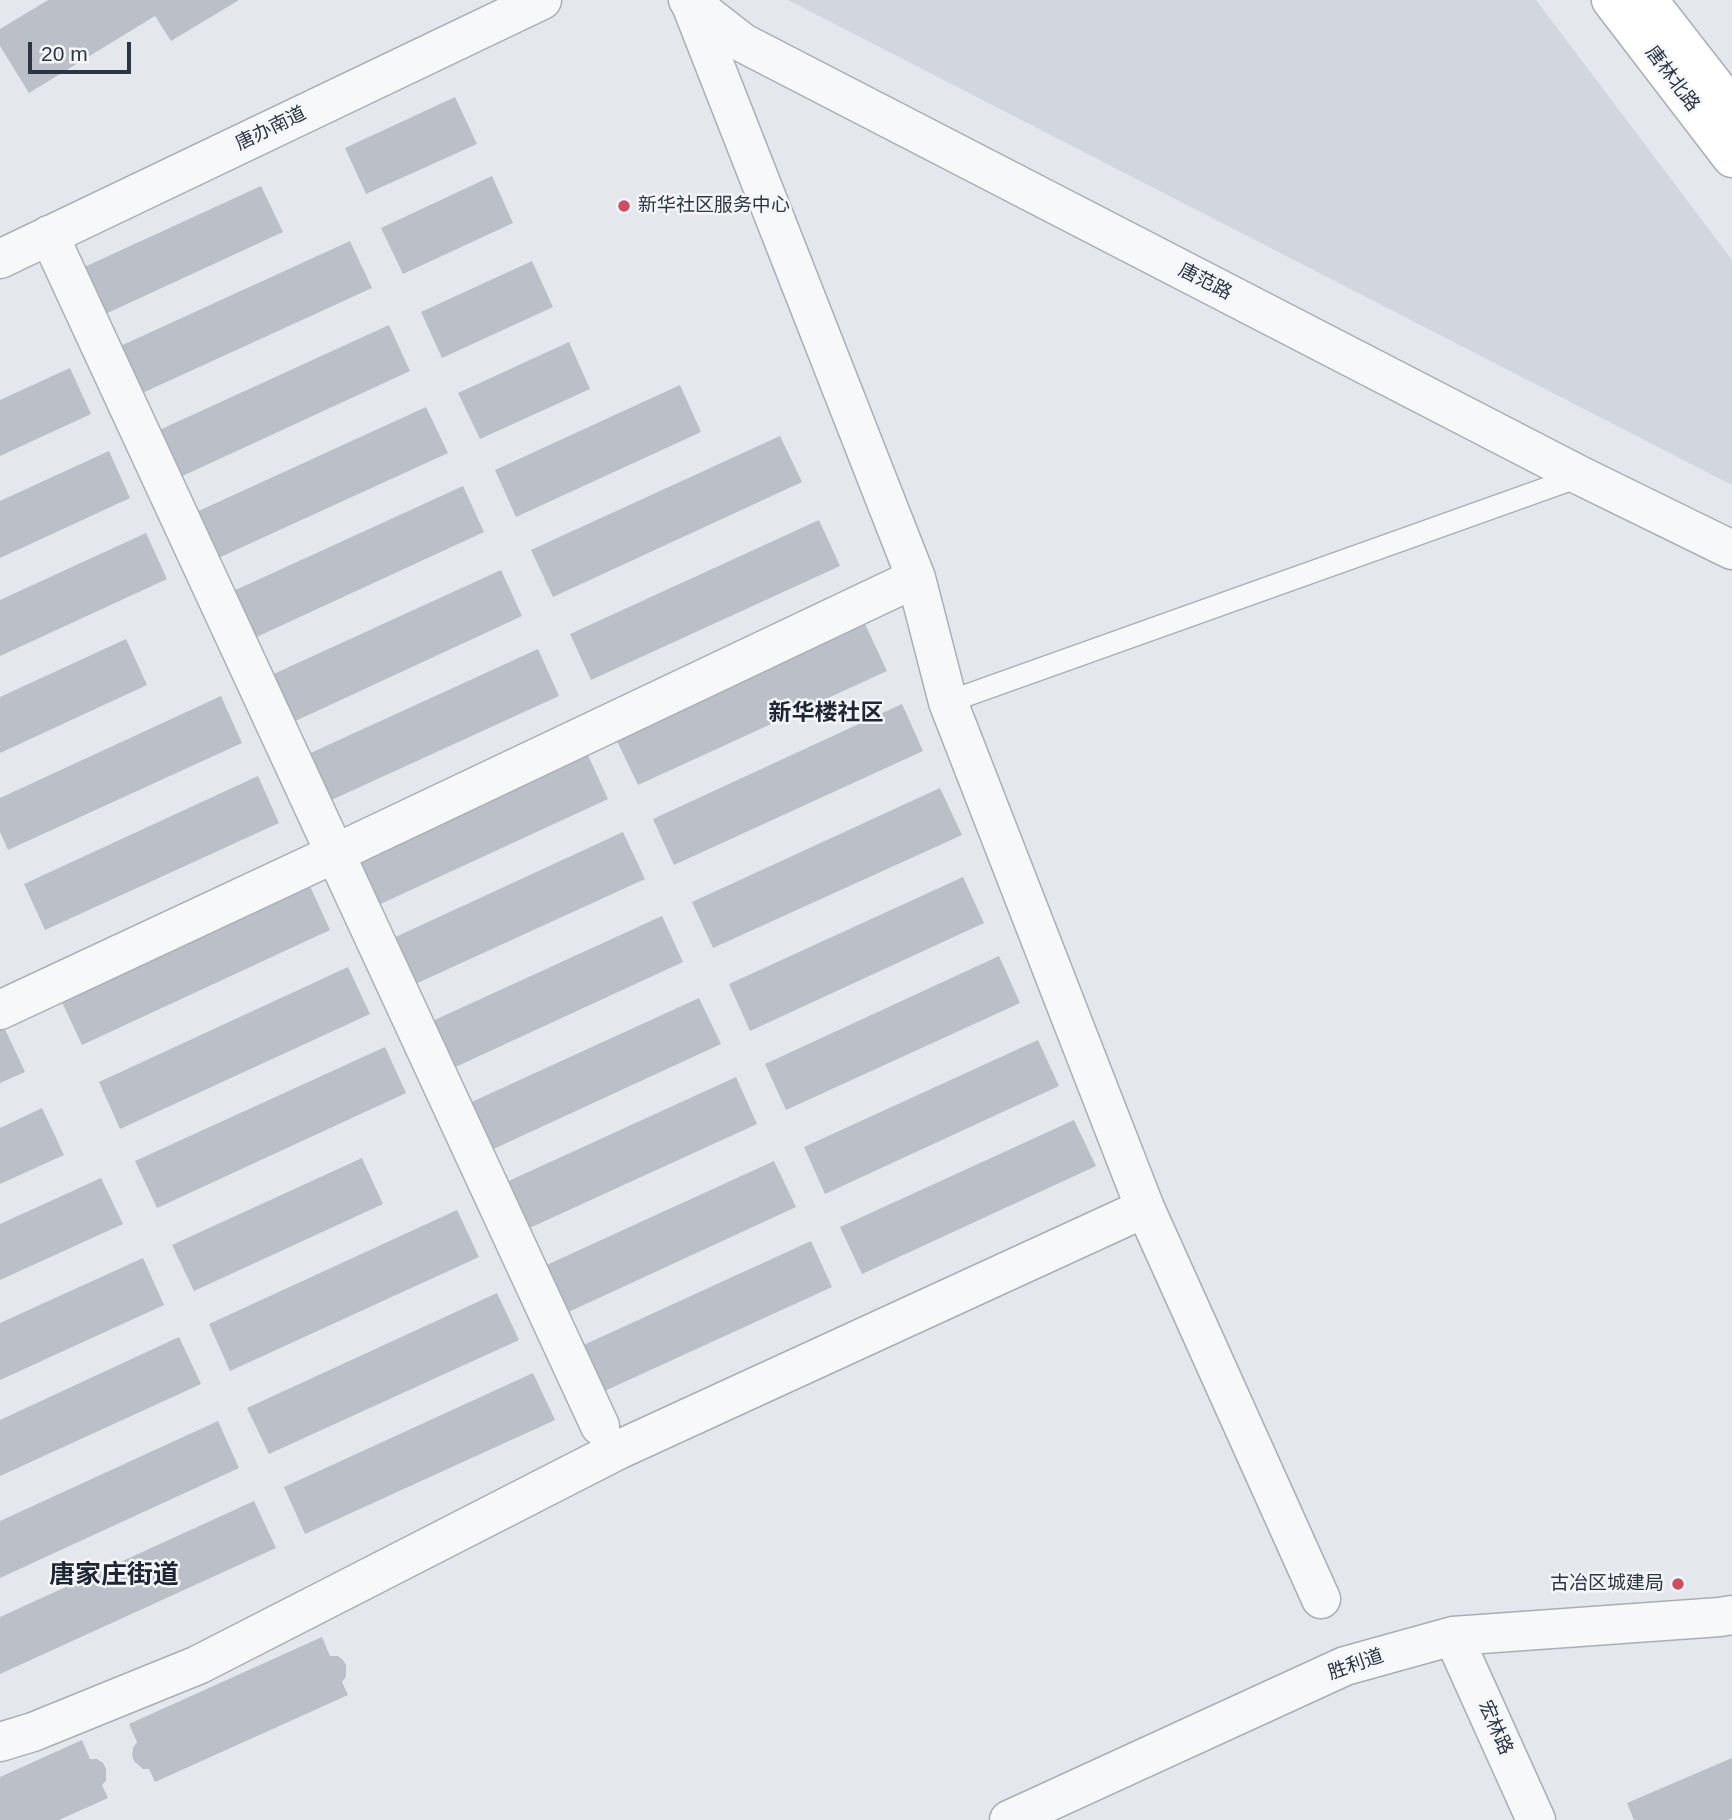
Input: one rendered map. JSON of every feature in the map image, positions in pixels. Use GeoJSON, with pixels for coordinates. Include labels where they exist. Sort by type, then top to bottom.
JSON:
{"type":"FeatureCollection","features":[{"type":"Feature","properties":{"kind":"main road","name":"唐林北路"},"geometry":{"type":"LineString","coordinates":[[1611,0],[1732,158]]}},
{"type":"Feature","properties":{"kind":"main road","name":"唐林北路"},"geometry":{"type":"LineString","coordinates":[[1648,0],[1732,108]]}},
{"type":"Feature","properties":{"kind":"street","name":"唐办南道"},"geometry":{"type":"LineString","coordinates":[[0,259],[542,0]]}},
{"type":"Feature","properties":{"kind":"street"},"geometry":{"type":"LineString","coordinates":[[689,1],[916,578],[948,702],[1145,1208],[1321,1599]]}},
{"type":"Feature","properties":{"kind":"street","name":"唐范路"},"geometry":{"type":"LineString","coordinates":[[689,1],[743,43],[1581,476],[1732,550]]}},
{"type":"Feature","properties":{"kind":"street"},"geometry":{"type":"LineString","coordinates":[[49,235],[600,1426]]}},
{"type":"Feature","properties":{"kind":"street"},"geometry":{"type":"LineString","coordinates":[[0,1010],[916,578]]}},
{"type":"Feature","properties":{"kind":"street"},"geometry":{"type":"LineString","coordinates":[[0,1742],[33,1732],[198,1665],[618,1450],[1145,1208]]}},
{"type":"Feature","properties":{"kind":"street","name":"胜利道"},"geometry":{"type":"LineString","coordinates":[[1009,1820],[1345,1666],[1453,1636],[1732,1615]]}},
{"type":"Feature","properties":{"kind":"street","name":"宏林路"},"geometry":{"type":"LineString","coordinates":[[1453,1636],[1536,1820]]}},
{"type":"Feature","properties":{"kind":"lane"},"geometry":{"type":"LineString","coordinates":[[948,702],[1581,476]]}},
{"type":"Feature","properties":{"kind":"shaded area"},"geometry":{"type":"Polygon","coordinates":[[[788,0],[1536,0],[1732,260],[1732,485],[788,0]]]}},
{"type":"Feature","properties":{"kind":"building"},"geometry":{"type":"Polygon","coordinates":[[[48,0],[239,0],[171,41],[155,16],[29,93],[0,46],[0,29],[48,0]]]}},
{"type":"Feature","properties":{"kind":"building"},"geometry":{"type":"Polygon","coordinates":[[[455,97],[477,144],[366,194],[345,148],[455,97]]]}},
{"type":"Feature","properties":{"kind":"building"},"geometry":{"type":"Polygon","coordinates":[[[492,176],[513,223],[403,274],[381,228],[492,176]]]}},
{"type":"Feature","properties":{"kind":"building"},"geometry":{"type":"Polygon","coordinates":[[[261,186],[283,232],[101,316],[80,269],[261,186]]]}},
{"type":"Feature","properties":{"kind":"building"},"geometry":{"type":"Polygon","coordinates":[[[350,241],[372,288],[138,395],[116,348],[350,241]]]}},
{"type":"Feature","properties":{"kind":"building"},"geometry":{"type":"Polygon","coordinates":[[[532,261],[553,307],[442,358],[421,312],[532,261]]]}},
{"type":"Feature","properties":{"kind":"building"},"geometry":{"type":"Polygon","coordinates":[[[389,325],[410,371],[176,479],[155,432],[389,325]]]}},
{"type":"Feature","properties":{"kind":"building"},"geometry":{"type":"Polygon","coordinates":[[[569,342],[590,389],[480,439],[458,393],[569,342]]]}},
{"type":"Feature","properties":{"kind":"building"},"geometry":{"type":"Polygon","coordinates":[[[70,368],[91,414],[0,456],[0,400],[70,368]]]}},
{"type":"Feature","properties":{"kind":"building"},"geometry":{"type":"Polygon","coordinates":[[[680,385],[701,432],[516,517],[495,470],[680,385]]]}},
{"type":"Feature","properties":{"kind":"building"},"geometry":{"type":"Polygon","coordinates":[[[426,407],[448,453],[214,560],[192,514],[426,407]]]}},
{"type":"Feature","properties":{"kind":"building"},"geometry":{"type":"Polygon","coordinates":[[[780,436],[802,482],[553,597],[531,550],[780,436]]]}},
{"type":"Feature","properties":{"kind":"building"},"geometry":{"type":"Polygon","coordinates":[[[109,451],[130,498],[0,558],[0,501],[109,451]]]}},
{"type":"Feature","properties":{"kind":"building"},"geometry":{"type":"Polygon","coordinates":[[[463,486],[484,532],[250,640],[229,593],[463,486]]]}},
{"type":"Feature","properties":{"kind":"building"},"geometry":{"type":"Polygon","coordinates":[[[819,520],[840,566],[591,680],[570,634],[819,520]]]}},
{"type":"Feature","properties":{"kind":"building"},"geometry":{"type":"Polygon","coordinates":[[[146,533],[167,579],[0,656],[0,600],[146,533]]]}},
{"type":"Feature","properties":{"kind":"building"},"geometry":{"type":"Polygon","coordinates":[[[501,570],[522,616],[289,724],[267,677],[501,570]]]}},
{"type":"Feature","properties":{"kind":"building"},"geometry":{"type":"Polygon","coordinates":[[[865,624],[887,671],[638,785],[616,739],[865,624]]]}},
{"type":"Feature","properties":{"kind":"building"},"geometry":{"type":"Polygon","coordinates":[[[126,639],[147,685],[0,753],[0,697],[126,639]]]}},
{"type":"Feature","properties":{"kind":"building"},"geometry":{"type":"Polygon","coordinates":[[[538,649],[559,696],[325,803],[304,756],[538,649]]]}},
{"type":"Feature","properties":{"kind":"building"},"geometry":{"type":"Polygon","coordinates":[[[221,696],[242,743],[8,850],[0,832],[0,798],[221,696]]]}},
{"type":"Feature","properties":{"kind":"building"},"geometry":{"type":"Polygon","coordinates":[[[902,704],[923,751],[674,865],[653,819],[902,704]]]}},
{"type":"Feature","properties":{"kind":"building"},"geometry":{"type":"Polygon","coordinates":[[[587,753],[608,799],[374,907],[353,860],[587,753]]]}},
{"type":"Feature","properties":{"kind":"building"},"geometry":{"type":"Polygon","coordinates":[[[258,776],[279,823],[45,930],[24,884],[258,776]]]}},
{"type":"Feature","properties":{"kind":"building"},"geometry":{"type":"Polygon","coordinates":[[[940,788],[962,835],[713,948],[692,902],[940,788]]]}},
{"type":"Feature","properties":{"kind":"building"},"geometry":{"type":"Polygon","coordinates":[[[623,832],[645,879],[411,986],[389,940],[623,832]]]}},
{"type":"Feature","properties":{"kind":"building"},"geometry":{"type":"Polygon","coordinates":[[[963,877],[984,923],[750,1031],[729,984],[963,877]]]}},
{"type":"Feature","properties":{"kind":"building"},"geometry":{"type":"Polygon","coordinates":[[[309,884],[330,930],[82,1045],[60,998],[309,884]]]}},
{"type":"Feature","properties":{"kind":"building"},"geometry":{"type":"Polygon","coordinates":[[[662,916],[683,962],[449,1070],[428,1023],[662,916]]]}},
{"type":"Feature","properties":{"kind":"building"},"geometry":{"type":"Polygon","coordinates":[[[999,956],[1020,1003],[786,1110],[765,1064],[999,956]]]}},
{"type":"Feature","properties":{"kind":"building"},"geometry":{"type":"Polygon","coordinates":[[[348,967],[370,1014],[120,1129],[99,1082],[348,967]]]}},
{"type":"Feature","properties":{"kind":"building"},"geometry":{"type":"Polygon","coordinates":[[[699,998],[721,1044],[487,1152],[465,1105],[699,998]]]}},
{"type":"Feature","properties":{"kind":"building"},"geometry":{"type":"Polygon","coordinates":[[[3,1025],[25,1072],[0,1083],[0,1026],[3,1025]]]}},
{"type":"Feature","properties":{"kind":"building"},"geometry":{"type":"Polygon","coordinates":[[[1038,1040],[1059,1086],[825,1194],[804,1147],[1038,1040]]]}},
{"type":"Feature","properties":{"kind":"building"},"geometry":{"type":"Polygon","coordinates":[[[385,1047],[406,1093],[157,1208],[135,1161],[385,1047]]]}},
{"type":"Feature","properties":{"kind":"building"},"geometry":{"type":"Polygon","coordinates":[[[736,1077],[757,1124],[523,1231],[502,1184],[736,1077]]]}},
{"type":"Feature","properties":{"kind":"building"},"geometry":{"type":"Polygon","coordinates":[[[42,1108],[64,1155],[0,1184],[0,1128],[42,1108]]]}},
{"type":"Feature","properties":{"kind":"building"},"geometry":{"type":"Polygon","coordinates":[[[1074,1120],[1096,1166],[862,1274],[840,1227],[1074,1120]]]}},
{"type":"Feature","properties":{"kind":"building"},"geometry":{"type":"Polygon","coordinates":[[[362,1158],[383,1204],[194,1291],[172,1245],[362,1158]]]}},
{"type":"Feature","properties":{"kind":"building"},"geometry":{"type":"Polygon","coordinates":[[[774,1161],[796,1207],[562,1315],[540,1268],[774,1161]]]}},
{"type":"Feature","properties":{"kind":"building"},"geometry":{"type":"Polygon","coordinates":[[[101,1178],[123,1224],[0,1280],[0,1224],[101,1178]]]}},
{"type":"Feature","properties":{"kind":"building"},"geometry":{"type":"Polygon","coordinates":[[[457,1210],[479,1257],[230,1371],[209,1324],[457,1210]]]}},
{"type":"Feature","properties":{"kind":"building"},"geometry":{"type":"Polygon","coordinates":[[[811,1241],[832,1287],[598,1394],[577,1348],[811,1241]]]}},
{"type":"Feature","properties":{"kind":"building"},"geometry":{"type":"Polygon","coordinates":[[[143,1258],[164,1305],[0,1380],[0,1323],[143,1258]]]}},
{"type":"Feature","properties":{"kind":"building"},"geometry":{"type":"Polygon","coordinates":[[[497,1293],[519,1340],[269,1454],[247,1408],[497,1293]]]}},
{"type":"Feature","properties":{"kind":"building"},"geometry":{"type":"Polygon","coordinates":[[[179,1337],[201,1384],[0,1476],[0,1420],[179,1337]]]}},
{"type":"Feature","properties":{"kind":"building"},"geometry":{"type":"Polygon","coordinates":[[[533,1373],[555,1420],[305,1534],[284,1487],[533,1373]]]}},
{"type":"Feature","properties":{"kind":"building"},"geometry":{"type":"Polygon","coordinates":[[[218,1421],[239,1468],[0,1578],[0,1521],[218,1421]]]}},
{"type":"Feature","properties":{"kind":"building"},"geometry":{"type":"Polygon","coordinates":[[[254,1501],[276,1548],[0,1674],[0,1617],[254,1501]]]}},
{"type":"Feature","properties":{"kind":"building"},"geometry":{"type":"Polygon","coordinates":[[[322,1637],[330,1656],[338,1656],[346,1665],[346,1677],[342,1682],[348,1695],[155,1782],[149,1769],[143,1769],[134,1761],[133,1748],[137,1742],[129,1724],[322,1637]]]}},
{"type":"Feature","properties":{"kind":"building"},"geometry":{"type":"Polygon","coordinates":[[[82,1740],[90,1759],[97,1759],[106,1769],[106,1781],[102,1785],[108,1798],[59,1820],[0,1820],[0,1777],[82,1740]]]}},
{"type":"Feature","properties":{"kind":"building"},"geometry":{"type":"Polygon","coordinates":[[[1732,1758],[1732,1818],[1634,1820],[1627,1803],[1732,1758]]]}},
{"type":"Feature","properties":{"kind":"place","name":"新华社区服务中心"},"geometry":{"type":"Point","coordinates":[624,206]}},
{"type":"Feature","properties":{"kind":"place","name":"古冶区城建局"},"geometry":{"type":"Point","coordinates":[1678,1584]}},
{"type":"Feature","properties":{"kind":"district","name":"新华楼社区"},"geometry":{"type":"Point","coordinates":[826,714]}},
{"type":"Feature","properties":{"kind":"district","name":"唐家庄街道"},"geometry":{"type":"Point","coordinates":[114,1576]}}]}
